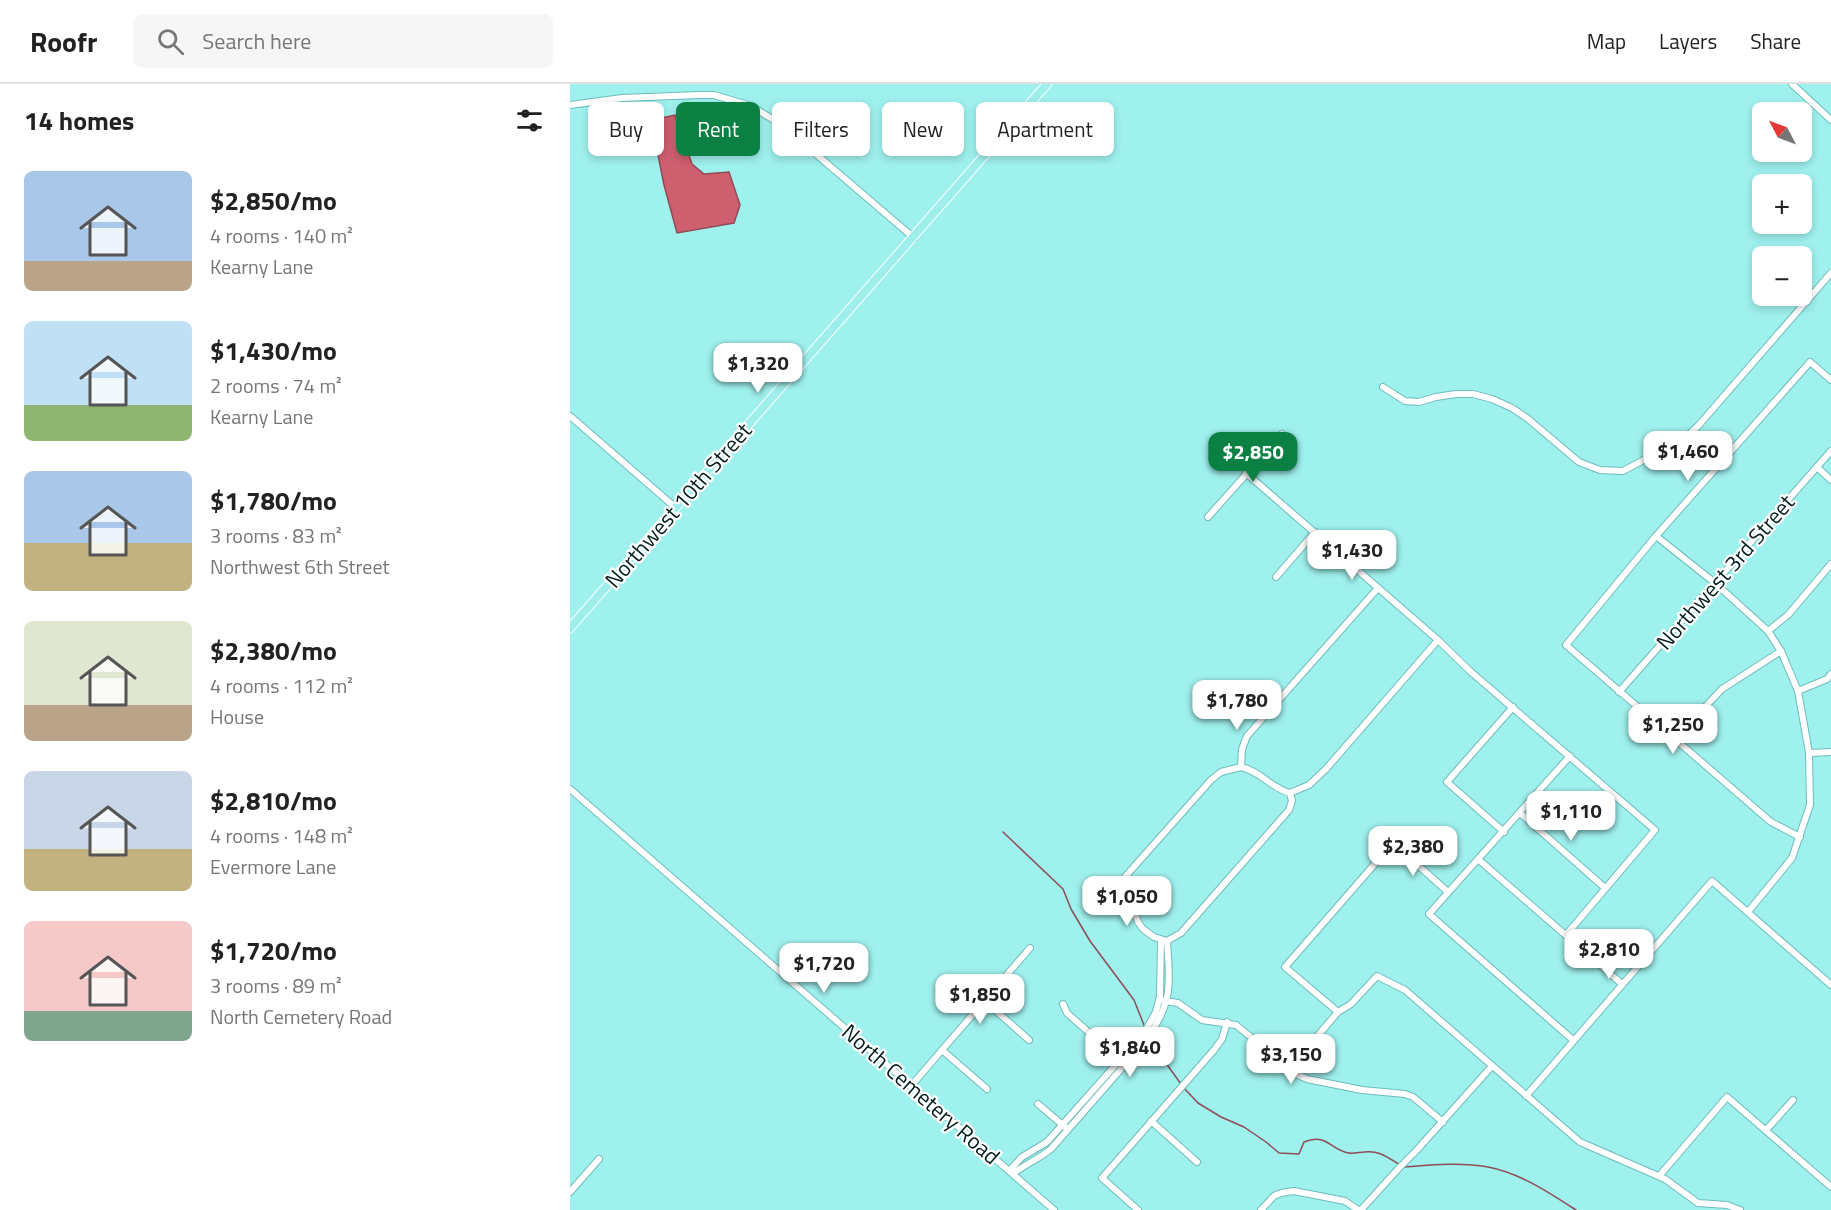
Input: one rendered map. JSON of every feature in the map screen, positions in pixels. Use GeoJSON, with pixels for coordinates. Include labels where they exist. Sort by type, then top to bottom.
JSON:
{"type":"FeatureCollection","features":[{"type":"Feature","properties":{"kind":"main road","name":"Northwest 10th Street"},"geometry":{"type":"LineString","coordinates":[[570,628],[1047,84]]}},
{"type":"Feature","properties":{"kind":"street"},"geometry":{"type":"LineString","coordinates":[[1792,84],[1831,120]]}},
{"type":"Feature","properties":{"kind":"street"},"geometry":{"type":"LineString","coordinates":[[570,105],[622,98],[714,95],[751,106],[782,125],[914,238]]}},
{"type":"Feature","properties":{"kind":"street"},"geometry":{"type":"LineString","coordinates":[[1383,387],[1405,401],[1419,402],[1456,394],[1473,394],[1492,399],[1527,418],[1579,462],[1600,470],[1623,471],[1685,438],[1698,426],[1831,273]]}},
{"type":"Feature","properties":{"kind":"street"},"geometry":{"type":"LineString","coordinates":[[1800,837],[1771,822],[1566,645],[1656,536],[1810,362],[1831,380]]}},
{"type":"Feature","properties":{"kind":"street"},"geometry":{"type":"LineString","coordinates":[[570,416],[676,508]]}},
{"type":"Feature","properties":{"kind":"street"},"geometry":{"type":"LineString","coordinates":[[1208,517],[1282,434]]}},
{"type":"Feature","properties":{"kind":"street","name":"Northwest 3rd Street"},"geometry":{"type":"LineString","coordinates":[[1619,692],[1831,451]]}},
{"type":"Feature","properties":{"kind":"street"},"geometry":{"type":"LineString","coordinates":[[1817,467],[1831,480]]}},
{"type":"Feature","properties":{"kind":"street"},"geometry":{"type":"LineString","coordinates":[[1246,473],[1655,830],[1566,934]]}},
{"type":"Feature","properties":{"kind":"street"},"geometry":{"type":"LineString","coordinates":[[1276,577],[1315,532]]}},
{"type":"Feature","properties":{"kind":"street"},"geometry":{"type":"LineString","coordinates":[[1656,536],[1715,583],[1768,631],[1781,651],[1797,691],[1809,753],[1810,805],[1792,858],[1748,912]]}},
{"type":"Feature","properties":{"kind":"street"},"geometry":{"type":"LineString","coordinates":[[1768,631],[1788,615],[1831,564]]}},
{"type":"Feature","properties":{"kind":"street"},"geometry":{"type":"LineString","coordinates":[[1240,766],[1242,749],[1247,736],[1378,588]]}},
{"type":"Feature","properties":{"kind":"street"},"geometry":{"type":"LineString","coordinates":[[1290,793],[1292,801],[1289,810],[1181,933],[1164,941],[1148,934],[1140,926],[1133,908],[1117,886],[1211,780],[1221,772],[1240,766],[1257,773],[1279,790],[1290,793],[1309,785],[1326,769],[1438,640]]}},
{"type":"Feature","properties":{"kind":"street"},"geometry":{"type":"LineString","coordinates":[[1674,740],[1722,689],[1781,651]]}},
{"type":"Feature","properties":{"kind":"street"},"geometry":{"type":"LineString","coordinates":[[1797,691],[1827,679],[1831,674]]}},
{"type":"Feature","properties":{"kind":"street"},"geometry":{"type":"LineString","coordinates":[[1503,832],[1447,782],[1513,707]]}},
{"type":"Feature","properties":{"kind":"street"},"geometry":{"type":"LineString","coordinates":[[1809,753],[1831,752]]}},
{"type":"Feature","properties":{"kind":"street"},"geometry":{"type":"LineString","coordinates":[[1570,756],[1430,914],[1573,1040]]}},
{"type":"Feature","properties":{"kind":"street","name":"North Cemetery Road"},"geometry":{"type":"LineString","coordinates":[[570,789],[1054,1210]]}},
{"type":"Feature","properties":{"kind":"street"},"geometry":{"type":"LineString","coordinates":[[1520,813],[1605,888]]}},
{"type":"Feature","properties":{"kind":"street"},"geometry":{"type":"LineString","coordinates":[[1338,1012],[1285,967],[1393,843],[1448,892]]}},
{"type":"Feature","properties":{"kind":"street"},"geometry":{"type":"LineString","coordinates":[[1479,860],[1622,984]]}},
{"type":"Feature","properties":{"kind":"street"},"geometry":{"type":"LineString","coordinates":[[1526,1095],[1712,881],[1831,984]]}},
{"type":"Feature","properties":{"kind":"street"},"geometry":{"type":"LineString","coordinates":[[1122,1062],[1144,1033],[1156,1012],[1164,941]]}},
{"type":"Feature","properties":{"kind":"street"},"geometry":{"type":"LineString","coordinates":[[1011,1172],[1040,1158],[1051,1149],[1065,1127],[1157,1026],[1165,1010],[1170,984],[1164,941]]}},
{"type":"Feature","properties":{"kind":"street"},"geometry":{"type":"LineString","coordinates":[[911,1086],[1030,948]]}},
{"type":"Feature","properties":{"kind":"street"},"geometry":{"type":"LineString","coordinates":[[1289,1069],[1338,1012],[1351,1004],[1377,976],[1405,990],[1580,1142],[1659,1176],[1698,1203],[1732,1206],[1740,1210]]}},
{"type":"Feature","properties":{"kind":"street"},"geometry":{"type":"LineString","coordinates":[[1159,1000],[1178,1004],[1202,1020],[1236,1024],[1289,1069],[1307,1079],[1362,1090],[1405,1094],[1443,1122]]}},
{"type":"Feature","properties":{"kind":"street"},"geometry":{"type":"LineString","coordinates":[[984,1001],[1029,1040]]}},
{"type":"Feature","properties":{"kind":"street"},"geometry":{"type":"LineString","coordinates":[[1063,1004],[1067,1013],[1122,1062]]}},
{"type":"Feature","properties":{"kind":"street"},"geometry":{"type":"LineString","coordinates":[[1138,1210],[1102,1178],[1214,1050],[1222,1039],[1227,1022]]}},
{"type":"Feature","properties":{"kind":"street"},"geometry":{"type":"LineString","coordinates":[[942,1050],[987,1089]]}},
{"type":"Feature","properties":{"kind":"street"},"geometry":{"type":"LineString","coordinates":[[1261,1210],[1274,1196],[1294,1191],[1345,1201],[1359,1210],[1443,1122],[1492,1066]]}},
{"type":"Feature","properties":{"kind":"street"},"geometry":{"type":"LineString","coordinates":[[1659,1176],[1727,1097],[1831,1187]]}},
{"type":"Feature","properties":{"kind":"street"},"geometry":{"type":"LineString","coordinates":[[1766,1130],[1793,1100]]}},
{"type":"Feature","properties":{"kind":"street"},"geometry":{"type":"LineString","coordinates":[[1038,1104],[1065,1127]]}},
{"type":"Feature","properties":{"kind":"street"},"geometry":{"type":"LineString","coordinates":[[1151,1121],[1197,1162]]}},
{"type":"Feature","properties":{"kind":"street"},"geometry":{"type":"LineString","coordinates":[[570,1192],[599,1159]]}},
{"type":"Feature","properties":{"kind":"shaded area"},"geometry":{"type":"Polygon","coordinates":[[[675,115],[676,118],[676,156],[689,156],[692,164],[704,174],[729,172],[740,205],[734,223],[677,233],[658,156],[664,156],[664,117],[675,115]]]}},
{"type":"Feature","properties":{"kind":"waterway"},"geometry":{"type":"LineString","coordinates":[[1003,832],[1063,889],[1071,909],[1090,941],[1134,1000],[1144,1025]]}},
{"type":"Feature","properties":{"kind":"waterway"},"geometry":{"type":"LineString","coordinates":[[1150,1038],[1181,1084]]}},
{"type":"Feature","properties":{"kind":"waterway"},"geometry":{"type":"LineString","coordinates":[[1183,1087],[1198,1103],[1244,1127],[1279,1153],[1299,1154],[1304,1142],[1318,1139],[1343,1152],[1379,1153],[1400,1165]]}},
{"type":"Feature","properties":{"kind":"waterway"},"geometry":{"type":"LineString","coordinates":[[1404,1167],[1456,1164],[1488,1167],[1534,1184],[1576,1210]]}}]}
